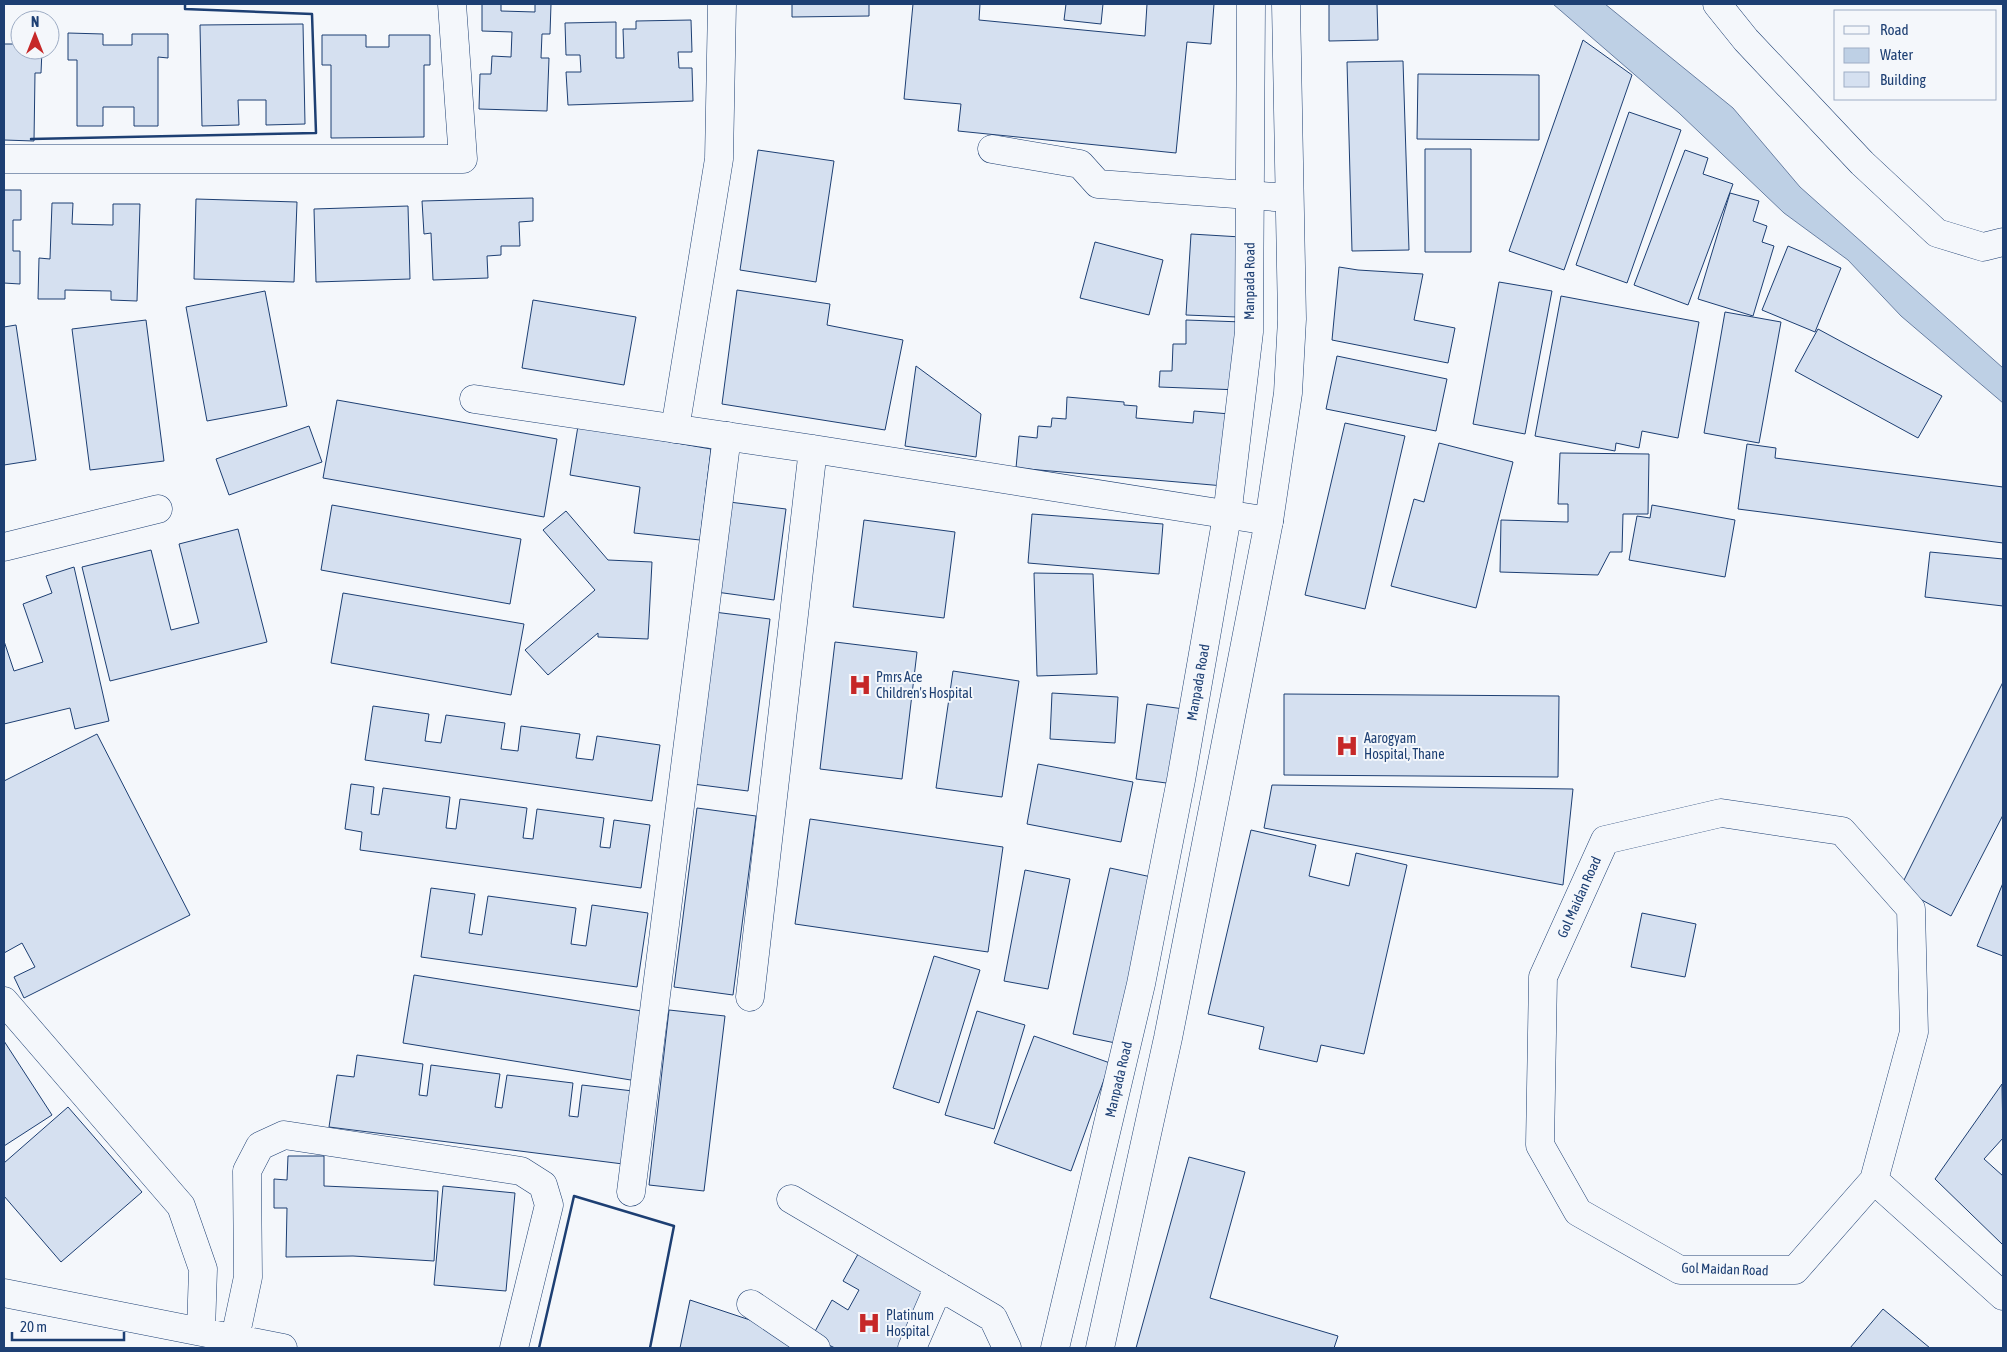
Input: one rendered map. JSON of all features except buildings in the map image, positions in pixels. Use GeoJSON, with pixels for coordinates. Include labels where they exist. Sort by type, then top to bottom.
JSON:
{"type":"FeatureCollection","features":[{"type":"Feature","properties":{"kind":"street"},"geometry":{"type":"LineString","coordinates":[[4,160],[463,160],[452,4]]}},
{"type":"Feature","properties":{"kind":"street"},"geometry":{"type":"LineString","coordinates":[[675,429],[719,160],[722,4]]}},
{"type":"Feature","properties":{"kind":"street","name":"Manpada Road"},"geometry":{"type":"LineString","coordinates":[[1055,1348],[1090,1192],[1141,984],[1181,780],[1227,516],[1249,332],[1251,4]]}},
{"type":"Feature","properties":{"kind":"street"},"geometry":{"type":"LineString","coordinates":[[1100,1348],[1133,1202],[1217,788],[1269,521],[1288,393],[1292,319],[1286,4]]}},
{"type":"Feature","properties":{"kind":"street"},"geometry":{"type":"LineString","coordinates":[[1718,4],[1746,40],[1862,163],[1937,233],[1983,247],[2003,242]]}},
{"type":"Feature","properties":{"kind":"street"},"geometry":{"type":"LineString","coordinates":[[992,149],[1080,164],[1098,184],[1289,198]]}},
{"type":"Feature","properties":{"kind":"street"},"geometry":{"type":"LineString","coordinates":[[474,399],[813,449],[1227,516],[1269,521]]}},
{"type":"Feature","properties":{"kind":"street"},"geometry":{"type":"LineString","coordinates":[[631,1192],[728,436]]}},
{"type":"Feature","properties":{"kind":"street"},"geometry":{"type":"LineString","coordinates":[[750,997],[813,449]]}},
{"type":"Feature","properties":{"kind":"street"},"geometry":{"type":"LineString","coordinates":[[4,546],[158,509]]}},
{"type":"Feature","properties":{"kind":"street"},"geometry":{"type":"LineString","coordinates":[[1181,780],[1217,788]]}},
{"type":"Feature","properties":{"kind":"street","name":"Gol Maidan Road"},"geometry":{"type":"LineString","coordinates":[[1721,814],[1842,831],[1911,910],[1914,1032],[1874,1180],[1795,1270],[1680,1270],[1578,1212],[1540,1145],[1543,977],[1605,840],[1721,814]]}},
{"type":"Feature","properties":{"kind":"street"},"geometry":{"type":"LineString","coordinates":[[4,1001],[181,1206],[203,1269],[201,1331]]}},
{"type":"Feature","properties":{"kind":"street"},"geometry":{"type":"LineString","coordinates":[[235,1338],[248,1277],[247,1171],[260,1146],[284,1135],[521,1171],[543,1185],[549,1205],[514,1348]]}},
{"type":"Feature","properties":{"kind":"street"},"geometry":{"type":"LineString","coordinates":[[1874,1180],[2003,1296]]}},
{"type":"Feature","properties":{"kind":"street"},"geometry":{"type":"LineString","coordinates":[[1090,1192],[1133,1202]]}},
{"type":"Feature","properties":{"kind":"street"},"geometry":{"type":"LineString","coordinates":[[791,1199],[993,1318],[1004,1347]]}},
{"type":"Feature","properties":{"kind":"street"},"geometry":{"type":"LineString","coordinates":[[912,1348],[940,1286]]}},
{"type":"Feature","properties":{"kind":"street"},"geometry":{"type":"LineString","coordinates":[[4,1293],[283,1348]]}},
{"type":"Feature","properties":{"kind":"street"},"geometry":{"type":"LineString","coordinates":[[750,1304],[816,1348]]}},
{"type":"Feature","properties":{"kind":"water"},"geometry":{"type":"Polygon","coordinates":[[[1553,4],[1605,4],[1733,108],[1800,187],[2003,368],[2003,403],[1901,316],[1848,260],[1784,213],[1679,113],[1553,4]]]}},
{"type":"Feature","properties":{"kind":"wall"},"geometry":{"type":"LineString","coordinates":[[31,139],[316,133],[312,14],[185,9],[185,4]]}},
{"type":"Feature","properties":{"kind":"wall"},"geometry":{"type":"LineString","coordinates":[[539,1348],[574,1196],[674,1226],[650,1348]]}},
{"type":"Feature","properties":{"kind":"place","name":"Pmrs Ace Children's Hospital"},"geometry":{"type":"Point","coordinates":[860,685]}},
{"type":"Feature","properties":{"kind":"place","name":"Aarogyam Hospital, Thane"},"geometry":{"type":"Point","coordinates":[1347,746]}},
{"type":"Feature","properties":{"kind":"place","name":"Platinum Hospital"},"geometry":{"type":"Point","coordinates":[869,1323]}}]}
